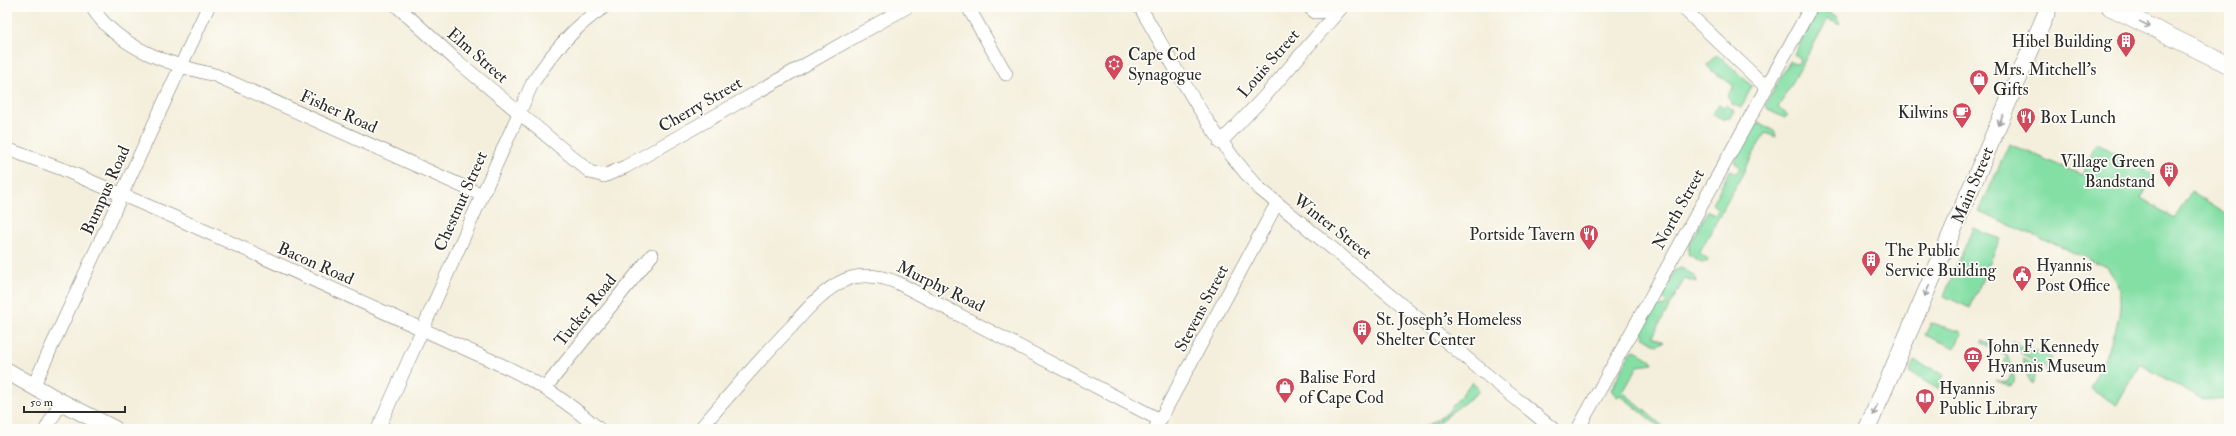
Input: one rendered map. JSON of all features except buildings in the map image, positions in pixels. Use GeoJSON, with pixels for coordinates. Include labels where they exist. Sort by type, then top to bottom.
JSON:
{"type":"FeatureCollection","features":[{"type":"Feature","properties":{"kind":"main road","name":"Main Street"},"geometry":{"type":"LineString","coordinates":[[1867,429],[2049,7]]}},
{"type":"Feature","properties":{"kind":"main road"},"geometry":{"type":"LineString","coordinates":[[2110,7],[2229,65]]}},
{"type":"Feature","properties":{"kind":"main road"},"geometry":{"type":"LineString","coordinates":[[7,371],[33,387],[114,429]]}},
{"type":"Feature","properties":{"kind":"street","name":"Fisher Road"},"geometry":{"type":"LineString","coordinates":[[92,7],[105,26],[117,35],[180,68],[215,76],[482,195]]}},
{"type":"Feature","properties":{"kind":"street","name":"Bumpus Road"},"geometry":{"type":"LineString","coordinates":[[33,387],[208,7]]}},
{"type":"Feature","properties":{"kind":"street","name":"Elm Street"},"geometry":{"type":"LineString","coordinates":[[398,7],[456,60],[519,112]]}},
{"type":"Feature","properties":{"kind":"street","name":"Chestnut Street"},"geometry":{"type":"LineString","coordinates":[[378,429],[532,84],[557,48],[586,20],[604,7]]}},
{"type":"Feature","properties":{"kind":"street","name":"Cherry Street"},"geometry":{"type":"LineString","coordinates":[[519,112],[590,172],[597,176],[610,175],[907,7]]}},
{"type":"Feature","properties":{"kind":"street"},"geometry":{"type":"LineString","coordinates":[[968,7],[1006,74]]}},
{"type":"Feature","properties":{"kind":"street","name":"Winter Street"},"geometry":{"type":"LineString","coordinates":[[1140,7],[1220,143],[1245,173],[1276,205],[1553,429]]}},
{"type":"Feature","properties":{"kind":"street"},"geometry":{"type":"LineString","coordinates":[[1309,7],[1315,12],[1341,9]]}},
{"type":"Feature","properties":{"kind":"street"},"geometry":{"type":"LineString","coordinates":[[1682,7],[1766,87]]}},
{"type":"Feature","properties":{"kind":"street","name":"North Street"},"geometry":{"type":"LineString","coordinates":[[1578,429],[1811,7]]}},
{"type":"Feature","properties":{"kind":"street","name":"Louis Street"},"geometry":{"type":"LineString","coordinates":[[1220,143],[1341,9]]}},
{"type":"Feature","properties":{"kind":"street","name":"Bacon Road"},"geometry":{"type":"LineString","coordinates":[[7,149],[62,169],[176,218],[508,368],[564,400],[599,429]]}},
{"type":"Feature","properties":{"kind":"street","name":"Stevens Street"},"geometry":{"type":"LineString","coordinates":[[1158,425],[1276,205]]}},
{"type":"Feature","properties":{"kind":"street","name":"Tucker Road"},"geometry":{"type":"LineString","coordinates":[[545,388],[652,255]]}},
{"type":"Feature","properties":{"kind":"street","name":"Murphy Road"},"geometry":{"type":"LineString","coordinates":[[700,429],[807,309],[836,285],[854,277],[866,276],[886,278],[898,283],[1158,425]]}},
{"type":"Feature","properties":{"kind":"street"},"geometry":{"type":"LineString","coordinates":[[46,429],[61,402]]}},
{"type":"Feature","properties":{"kind":"green space"},"geometry":{"type":"Polygon","coordinates":[[[1821,9],[1836,16],[1840,23],[1838,24],[1828,19],[1778,108],[1788,115],[1785,118],[1768,110],[1766,104],[1790,61],[1798,64],[1800,59],[1794,54],[1817,12],[1821,9]]]}},
{"type":"Feature","properties":{"kind":"green space"},"geometry":{"type":"Polygon","coordinates":[[[1717,54],[1752,86],[1741,108],[1732,104],[1727,96],[1733,88],[1733,85],[1712,71],[1707,65],[1717,54]]]}},
{"type":"Feature","properties":{"kind":"green space"},"geometry":{"type":"Polygon","coordinates":[[[1719,104],[1724,107],[1726,105],[1734,111],[1730,117],[1722,120],[1712,114],[1719,104]]]}},
{"type":"Feature","properties":{"kind":"green space"},"geometry":{"type":"Polygon","coordinates":[[[1760,123],[1775,132],[1776,137],[1765,133],[1699,253],[1708,259],[1707,262],[1701,262],[1688,254],[1689,245],[1708,211],[1715,214],[1718,209],[1712,204],[1730,170],[1737,173],[1740,167],[1734,162],[1755,125],[1760,123]]]}},
{"type":"Feature","properties":{"kind":"green space"},"geometry":{"type":"Polygon","coordinates":[[[2096,143],[2153,175],[2141,198],[2175,218],[2191,192],[2229,216],[2229,398],[2202,400],[2140,364],[2117,405],[2090,389],[2113,338],[2120,310],[2120,296],[2114,277],[2107,267],[1979,212],[2009,144],[2082,175],[2096,143]]]}},
{"type":"Feature","properties":{"kind":"green space"},"geometry":{"type":"Polygon","coordinates":[[[1973,228],[2000,239],[1970,308],[1944,296],[1973,228]]]}},
{"type":"Feature","properties":{"kind":"green space"},"geometry":{"type":"Polygon","coordinates":[[[1681,268],[1695,276],[1696,282],[1685,278],[1653,336],[1664,342],[1657,345],[1644,337],[1642,331],[1656,304],[1664,307],[1667,302],[1660,298],[1675,270],[1681,268]]]}},
{"type":"Feature","properties":{"kind":"green space"},"geometry":{"type":"Polygon","coordinates":[[[1931,323],[1962,332],[1955,348],[1925,335],[1931,323]]]}},
{"type":"Feature","properties":{"kind":"green space"},"geometry":{"type":"Polygon","coordinates":[[[1983,340],[2000,349],[2004,352],[2007,356],[2002,354],[2003,352],[1982,343],[1983,340]]]}},
{"type":"Feature","properties":{"kind":"green space"},"geometry":{"type":"Polygon","coordinates":[[[2012,342],[2052,358],[2046,372],[2045,367],[2021,353],[2012,342]]]}},
{"type":"Feature","properties":{"kind":"green space"},"geometry":{"type":"Polygon","coordinates":[[[1635,350],[1650,359],[1653,364],[1638,366],[1623,392],[1666,429],[1662,429],[1620,395],[1617,397],[1611,390],[1631,352],[1635,350]]]}},
{"type":"Feature","properties":{"kind":"green space"},"geometry":{"type":"Polygon","coordinates":[[[2007,356],[2014,379],[2013,384],[2009,386],[1995,380],[2007,383],[2011,375],[2009,365],[2004,362],[2007,356]]]}},
{"type":"Feature","properties":{"kind":"green space"},"geometry":{"type":"Polygon","coordinates":[[[2022,358],[2039,366],[2032,384],[2028,377],[2022,358]]]}},
{"type":"Feature","properties":{"kind":"green space"},"geometry":{"type":"Polygon","coordinates":[[[1914,361],[1944,374],[1938,389],[1909,372],[1914,361]]]}},
{"type":"Feature","properties":{"kind":"green space"},"geometry":{"type":"Polygon","coordinates":[[[1472,382],[1480,391],[1429,429],[1422,429],[1446,414],[1472,382]]]}},
{"type":"Feature","properties":{"kind":"place","name":"Hibel Building"},"geometry":{"type":"Point","coordinates":[2126,58]}},
{"type":"Feature","properties":{"kind":"place","name":"Cape Cod Synagogue"},"geometry":{"type":"Point","coordinates":[1114,81]}},
{"type":"Feature","properties":{"kind":"place","name":"Mrs. Mitchell's Gifts"},"geometry":{"type":"Point","coordinates":[1979,96]}},
{"type":"Feature","properties":{"kind":"place","name":"Kilwins"},"geometry":{"type":"Point","coordinates":[1962,129]}},
{"type":"Feature","properties":{"kind":"place","name":"Box Lunch"},"geometry":{"type":"Point","coordinates":[2026,134]}},
{"type":"Feature","properties":{"kind":"place","name":"Village Green Bandstand"},"geometry":{"type":"Point","coordinates":[2169,188]}},
{"type":"Feature","properties":{"kind":"place","name":"Portside Tavern"},"geometry":{"type":"Point","coordinates":[1589,251]}},
{"type":"Feature","properties":{"kind":"place","name":"The Public Service Building"},"geometry":{"type":"Point","coordinates":[1871,277]}},
{"type":"Feature","properties":{"kind":"place","name":"Hyannis Post Office"},"geometry":{"type":"Point","coordinates":[2022,292]}},
{"type":"Feature","properties":{"kind":"place","name":"St. Joseph's Homeless Shelter Center"},"geometry":{"type":"Point","coordinates":[1362,346]}},
{"type":"Feature","properties":{"kind":"place","name":"John F. Kennedy Hyannis Museum"},"geometry":{"type":"Point","coordinates":[1973,373]}},
{"type":"Feature","properties":{"kind":"place","name":"Balise Ford of Cape Cod"},"geometry":{"type":"Point","coordinates":[1285,404]}},
{"type":"Feature","properties":{"kind":"place","name":"Hyannis Public Library"},"geometry":{"type":"Point","coordinates":[1925,415]}}]}
